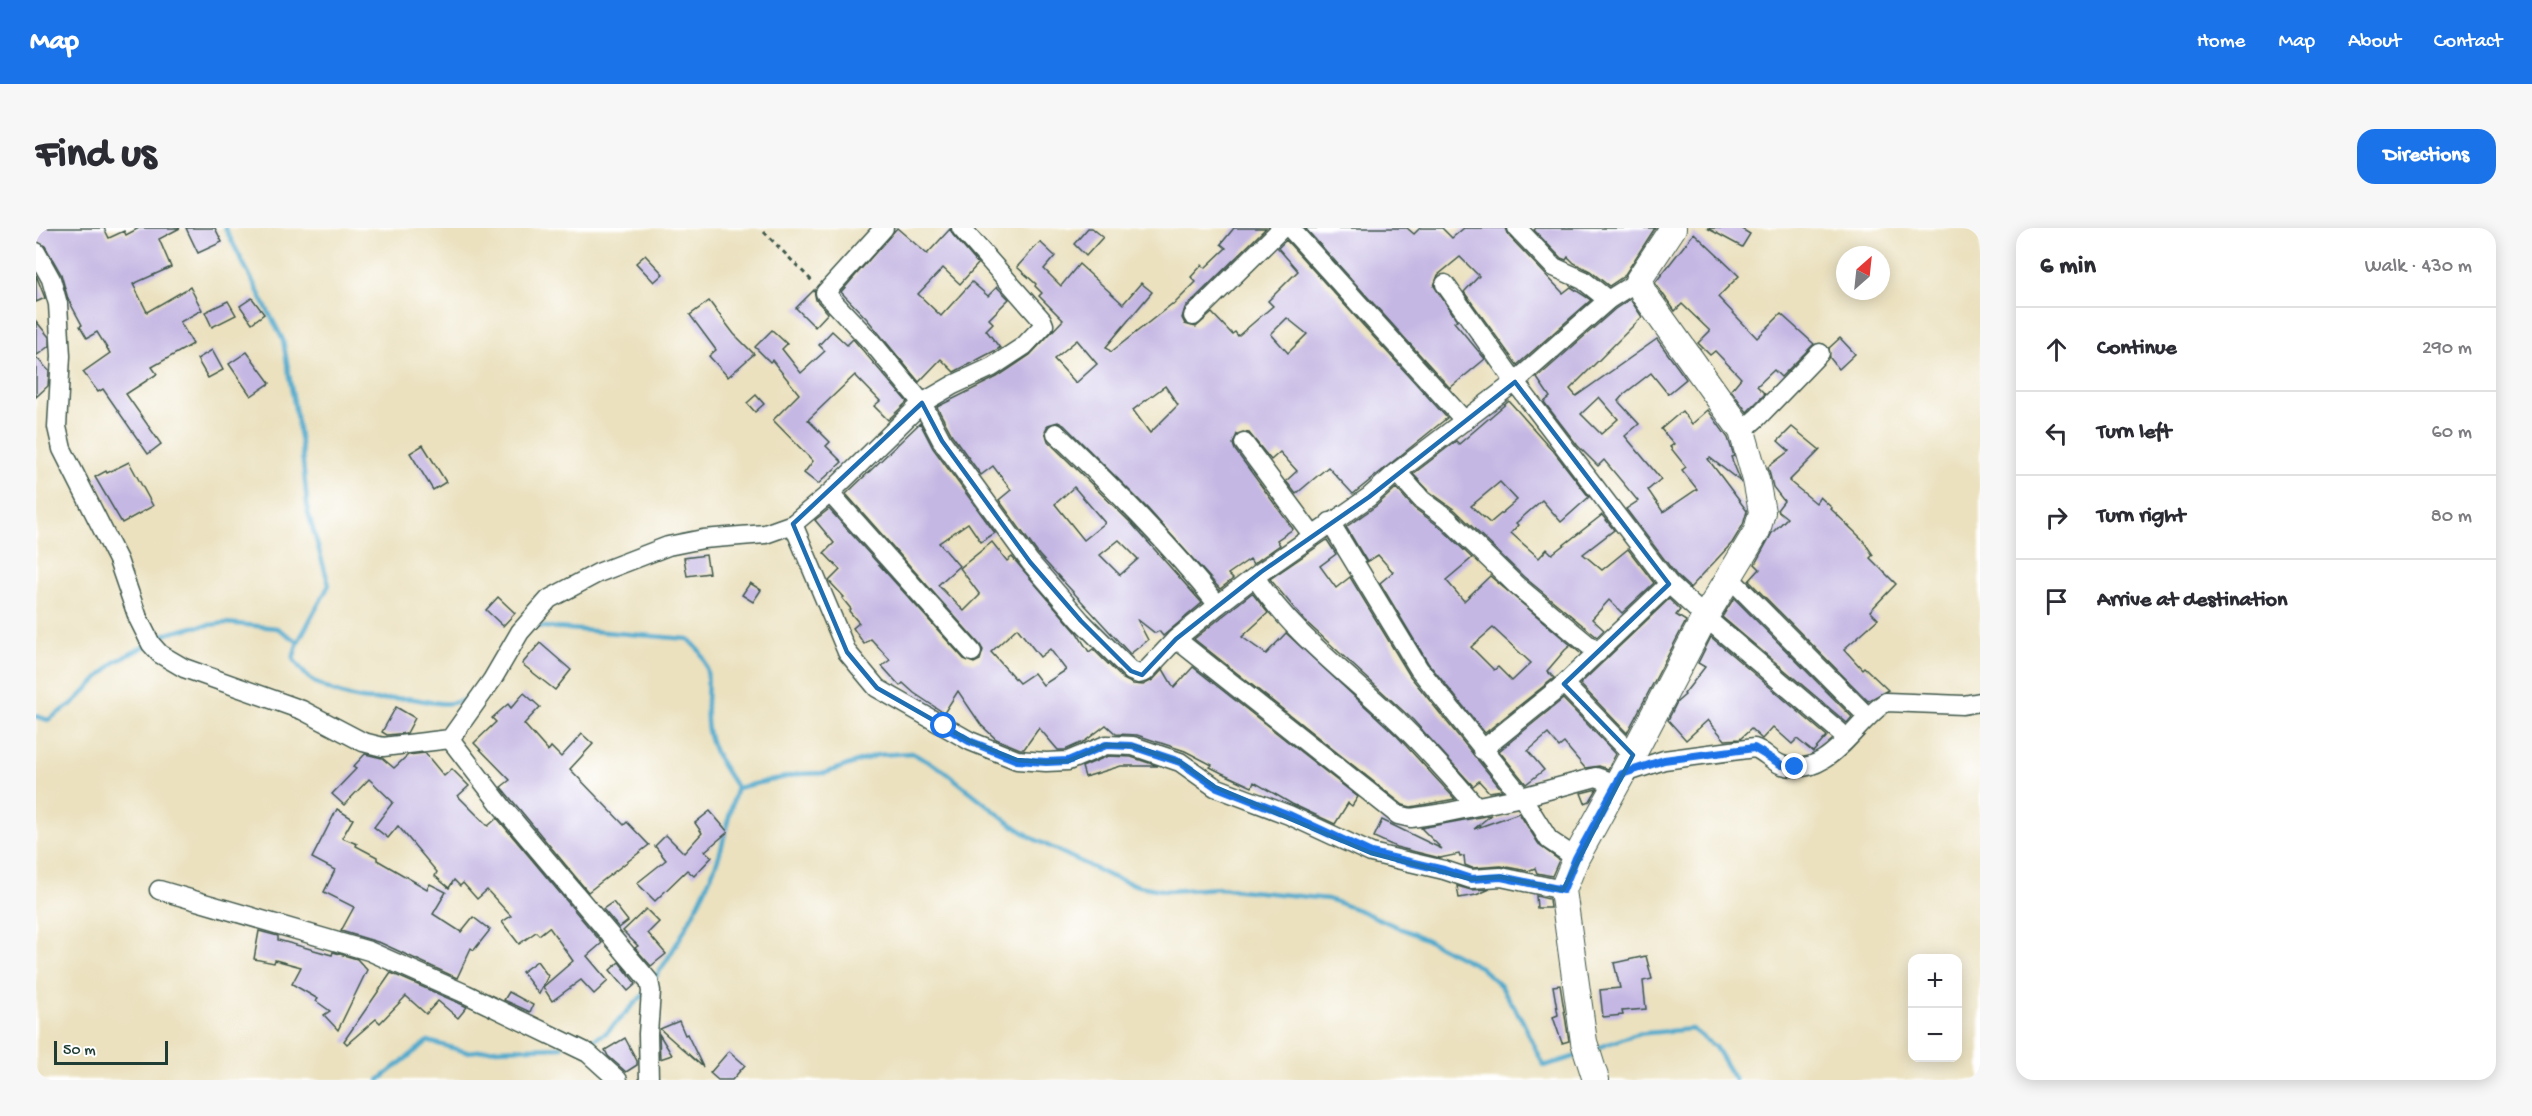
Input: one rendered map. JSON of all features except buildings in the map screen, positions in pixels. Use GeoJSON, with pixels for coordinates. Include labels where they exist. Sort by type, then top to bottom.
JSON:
{"type":"FeatureCollection","features":[{"type":"Feature","properties":{"kind":"street"},"geometry":{"type":"LineString","coordinates":[[884,228],[825,294],[874,346],[922,403],[942,441],[1030,562],[1081,621],[1131,671],[1139,674],[1145,672],[1176,639],[1218,605],[1330,522],[1369,497],[1397,472],[1515,382],[1608,300],[1638,280],[1670,232]]}},
{"type":"Feature","properties":{"kind":"street"},"geometry":{"type":"LineString","coordinates":[[36,252],[51,279],[58,304],[61,356],[57,427],[62,449],[118,560],[138,618],[151,644],[160,654],[184,668],[302,710],[363,742],[383,747],[450,739],[492,680],[520,632],[549,599],[598,573],[668,546],[702,538],[765,534],[793,524],[830,493],[922,403],[953,385],[992,367],[1024,346],[1044,325],[1039,314],[961,228]]}},
{"type":"Feature","properties":{"kind":"street"},"geometry":{"type":"LineString","coordinates":[[1192,316],[1282,228]]}},
{"type":"Feature","properties":{"kind":"street"},"geometry":{"type":"LineString","coordinates":[[1290,228],[1465,421]]}},
{"type":"Feature","properties":{"kind":"street"},"geometry":{"type":"LineString","coordinates":[[1517,228],[1554,267],[1583,280],[1608,300]]}},
{"type":"Feature","properties":{"kind":"street"},"geometry":{"type":"LineString","coordinates":[[1569,874],[1705,617],[1757,531],[1762,512],[1756,480],[1742,431],[1644,294],[1638,280]]}},
{"type":"Feature","properties":{"kind":"street"},"geometry":{"type":"LineString","coordinates":[[1445,284],[1515,382],[1669,584],[1847,738]]}},
{"type":"Feature","properties":{"kind":"street"},"geometry":{"type":"LineString","coordinates":[[1742,431],[1820,353]]}},
{"type":"Feature","properties":{"kind":"street"},"geometry":{"type":"LineString","coordinates":[[1056,433],[1111,485],[1177,555],[1218,605]]}},
{"type":"Feature","properties":{"kind":"street"},"geometry":{"type":"LineString","coordinates":[[1244,442],[1313,536]]}},
{"type":"Feature","properties":{"kind":"street"},"geometry":{"type":"LineString","coordinates":[[1397,472],[1422,500],[1447,518],[1516,585],[1598,652]]}},
{"type":"Feature","properties":{"kind":"street"},"geometry":{"type":"LineString","coordinates":[[830,493],[972,652]]}},
{"type":"Feature","properties":{"kind":"street"},"geometry":{"type":"LineString","coordinates":[[1330,522],[1419,669],[1519,794],[1569,874],[1584,1042],[1596,1080]]}},
{"type":"Feature","properties":{"kind":"street"},"geometry":{"type":"LineString","coordinates":[[793,524],[847,652],[877,688],[969,741],[1017,760],[1046,762],[1068,761],[1106,745],[1132,746],[1180,762],[1215,786],[1289,815],[1371,853],[1444,870],[1471,879],[1569,874]]}},
{"type":"Feature","properties":{"kind":"street"},"geometry":{"type":"LineString","coordinates":[[1255,576],[1270,600],[1302,635],[1381,706],[1440,764],[1475,805]]}},
{"type":"Feature","properties":{"kind":"street"},"geometry":{"type":"LineString","coordinates":[[1730,578],[1868,717]]}},
{"type":"Feature","properties":{"kind":"street"},"geometry":{"type":"LineString","coordinates":[[1482,750],[1564,684],[1669,584]]}},
{"type":"Feature","properties":{"kind":"street"},"geometry":{"type":"LineString","coordinates":[[1176,639],[1398,815],[1411,818],[1664,760],[1754,748],[1782,765],[1795,767],[1814,765],[1826,759],[1879,707],[1893,701],[1963,705],[1980,702]]}},
{"type":"Feature","properties":{"kind":"street"},"geometry":{"type":"LineString","coordinates":[[1564,684],[1626,768]]}},
{"type":"Feature","properties":{"kind":"street"},"geometry":{"type":"LineString","coordinates":[[450,739],[503,808],[648,981],[651,991],[648,1034],[650,1080]]}},
{"type":"Feature","properties":{"kind":"street"},"geometry":{"type":"LineString","coordinates":[[159,890],[369,951],[466,994],[588,1053],[618,1080]]}},
{"type":"Feature","properties":{"kind":"path"},"geometry":{"type":"LineString","coordinates":[[764,232],[825,294]]}},
{"type":"Feature","properties":{"kind":"highlighted area"},"geometry":{"type":"Polygon","coordinates":[[[1515,382],[1669,584],[1564,684],[1633,755],[1563,890],[1501,877],[1471,879],[1371,853],[1215,787],[1180,762],[1133,746],[1106,745],[1068,761],[1046,762],[1017,760],[970,741],[877,688],[847,652],[793,524],[922,403],[942,441],[1030,562],[1081,621],[1131,671],[1142,675],[1176,639],[1261,572],[1369,497],[1515,382]]]}},
{"type":"Feature","properties":{"kind":"waterway"},"geometry":{"type":"LineString","coordinates":[[225,228],[283,340],[301,443],[308,512],[329,585],[298,642],[293,659],[314,682],[341,694],[360,699],[405,698],[451,703],[459,702],[472,695]]}},
{"type":"Feature","properties":{"kind":"waterway"},"geometry":{"type":"LineString","coordinates":[[154,641],[166,634],[194,627],[226,623],[277,628],[298,642]]}},
{"type":"Feature","properties":{"kind":"waterway"},"geometry":{"type":"LineString","coordinates":[[533,626],[688,639],[698,648],[707,669],[707,717],[712,746],[737,788]]}},
{"type":"Feature","properties":{"kind":"waterway"},"geometry":{"type":"LineString","coordinates":[[36,716],[48,720],[72,704],[115,662],[147,645]]}},
{"type":"Feature","properties":{"kind":"waterway"},"geometry":{"type":"LineString","coordinates":[[654,979],[680,939],[710,878],[725,836],[737,788],[799,774],[825,773],[877,755],[912,753],[943,770],[1011,824],[1034,839],[1112,877],[1139,886],[1166,891],[1220,888],[1328,899],[1425,939],[1480,967],[1501,986],[1522,1020],[1544,1066],[1580,1055]]}},
{"type":"Feature","properties":{"kind":"waterway"},"geometry":{"type":"LineString","coordinates":[[582,1045],[606,1033],[644,994]]}},
{"type":"Feature","properties":{"kind":"waterway"},"geometry":{"type":"LineString","coordinates":[[1594,1049],[1636,1034],[1692,1029],[1715,1047],[1735,1080]]}},
{"type":"Feature","properties":{"kind":"waterway"},"geometry":{"type":"LineString","coordinates":[[379,1080],[428,1041],[467,1052],[562,1047]]}},
{"type":"Feature","properties":{"kind":"route"},"geometry":{"type":"LineString","coordinates":[[944,726],[969,741],[1017,760],[1068,761],[1106,745],[1132,746],[1180,762],[1215,786],[1289,815],[1371,853],[1444,870],[1471,879],[1501,877],[1563,890],[1576,858],[1622,774],[1664,760],[1754,748],[1761,750],[1782,765],[1795,767]]}}]}
